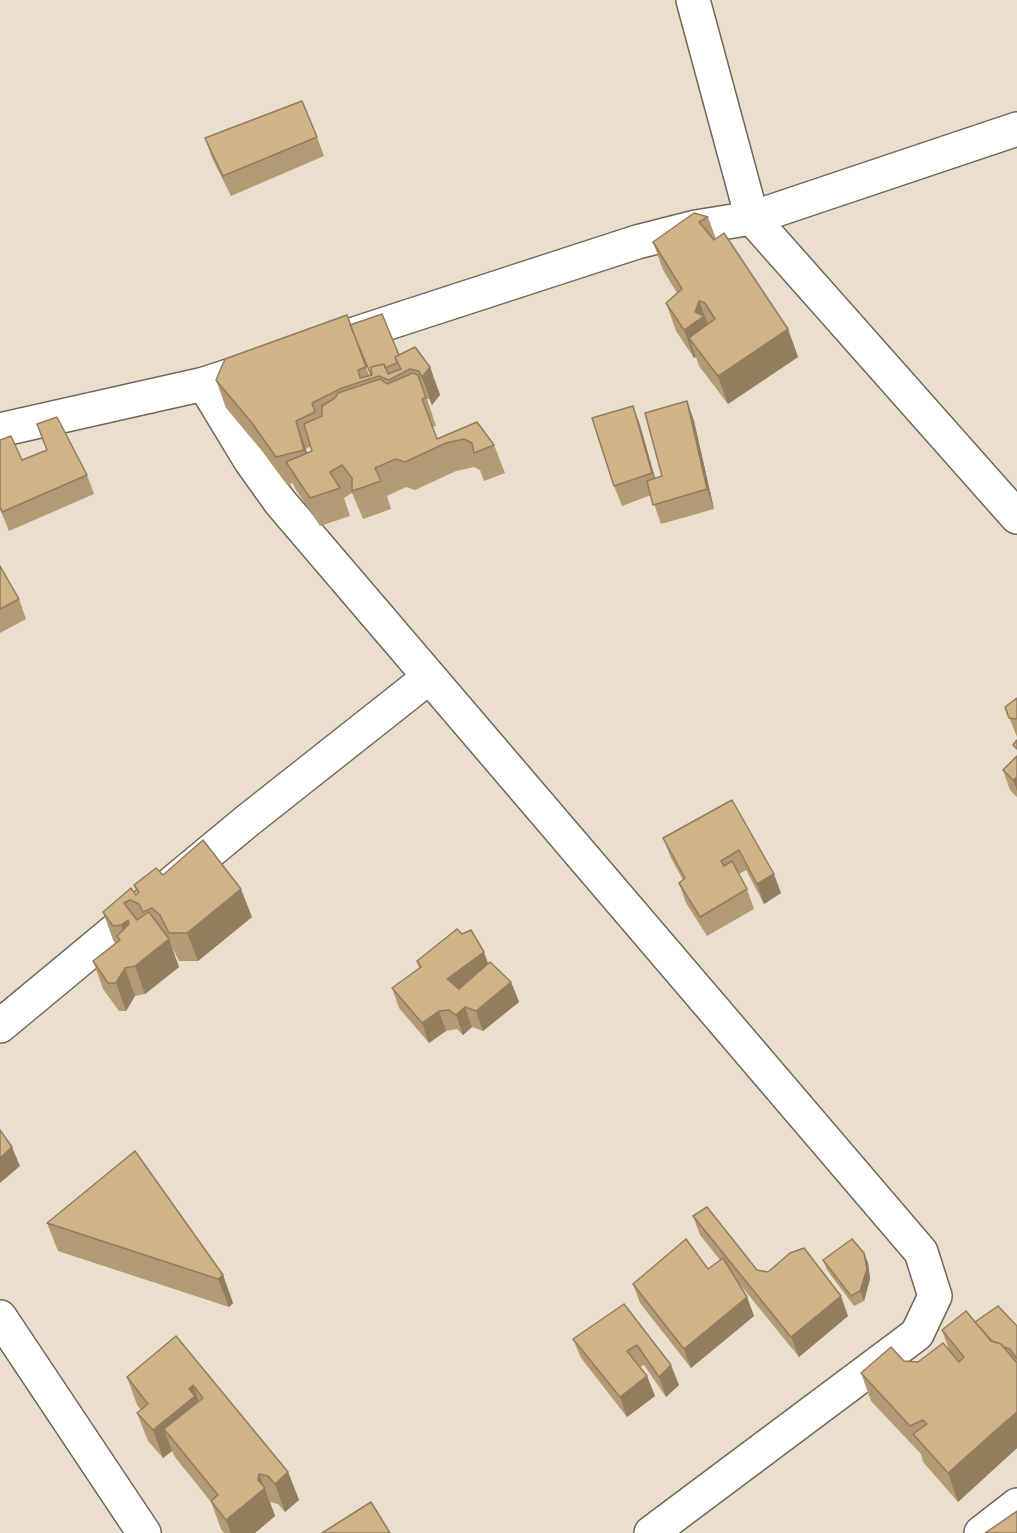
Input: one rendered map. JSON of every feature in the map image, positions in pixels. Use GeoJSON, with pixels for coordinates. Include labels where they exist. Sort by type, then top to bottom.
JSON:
{"type":"FeatureCollection","features":[{"type":"Feature","properties":{"kind":"street"},"geometry":{"type":"LineString","coordinates":[[693,0],[752,218],[1017,517]]}},
{"type":"Feature","properties":{"kind":"street"},"geometry":{"type":"LineString","coordinates":[[0,430],[204,384],[637,242],[696,227],[752,218],[1017,129]]}},
{"type":"Feature","properties":{"kind":"street"},"geometry":{"type":"LineString","coordinates":[[204,384],[250,460],[280,502],[428,678],[921,1252],[935,1296],[917,1334],[651,1533]]}},
{"type":"Feature","properties":{"kind":"street"},"geometry":{"type":"LineString","coordinates":[[0,1026],[247,821],[428,678]]}},
{"type":"Feature","properties":{"kind":"street"},"geometry":{"type":"LineString","coordinates":[[0,1317],[144,1533]]}},
{"type":"Feature","properties":{"kind":"street"},"geometry":{"type":"LineString","coordinates":[[981,1533],[1017,1505]]}},
{"type":"Feature","properties":{"kind":"building"},"geometry":{"type":"Polygon","coordinates":[[[302,101],[317,137],[223,176],[205,138],[302,101]]]}},
{"type":"Feature","properties":{"kind":"building"},"geometry":{"type":"Polygon","coordinates":[[[694,213],[708,217],[699,222],[714,240],[724,233],[788,329],[718,376],[689,338],[715,319],[705,303],[699,301],[695,312],[704,316],[684,330],[666,303],[682,289],[653,242],[694,213]]]}},
{"type":"Feature","properties":{"kind":"building"},"geometry":{"type":"Polygon","coordinates":[[[382,314],[399,355],[395,357],[397,363],[385,368],[384,364],[371,367],[371,375],[350,325],[382,314]]]}},
{"type":"Feature","properties":{"kind":"building"},"geometry":{"type":"Polygon","coordinates":[[[347,315],[366,367],[358,370],[360,378],[372,375],[371,367],[384,364],[388,374],[401,369],[395,357],[415,347],[430,367],[422,377],[419,371],[410,369],[389,380],[379,376],[342,388],[312,403],[315,412],[296,421],[304,450],[276,457],[252,423],[216,380],[225,359],[347,315]]]}},
{"type":"Feature","properties":{"kind":"building"},"geometry":{"type":"Polygon","coordinates":[[[413,373],[418,375],[426,398],[422,399],[437,439],[477,422],[494,445],[474,453],[472,443],[464,439],[446,443],[405,462],[396,459],[375,468],[381,481],[352,491],[352,478],[342,465],[330,472],[340,488],[310,498],[286,462],[312,451],[304,424],[322,416],[322,406],[335,398],[338,393],[380,379],[387,384],[413,373]]]}},
{"type":"Feature","properties":{"kind":"building"},"geometry":{"type":"Polygon","coordinates":[[[687,401],[707,489],[653,505],[647,481],[662,476],[645,413],[687,401]]]}},
{"type":"Feature","properties":{"kind":"building"},"geometry":{"type":"Polygon","coordinates":[[[633,406],[652,473],[614,486],[592,418],[633,406]]]}},
{"type":"Feature","properties":{"kind":"building"},"geometry":{"type":"Polygon","coordinates":[[[57,417],[87,475],[2,512],[0,507],[0,440],[11,436],[22,460],[47,450],[37,424],[57,417]]]}},
{"type":"Feature","properties":{"kind":"building"},"geometry":{"type":"Polygon","coordinates":[[[0,566],[19,599],[0,609],[0,566]]]}},
{"type":"Feature","properties":{"kind":"building"},"geometry":{"type":"Polygon","coordinates":[[[1017,698],[1017,718],[1009,718],[1005,707],[1017,698]]]}},
{"type":"Feature","properties":{"kind":"building"},"geometry":{"type":"Polygon","coordinates":[[[1017,756],[1017,777],[1013,780],[1003,770],[1017,756]]]}},
{"type":"Feature","properties":{"kind":"building"},"geometry":{"type":"Polygon","coordinates":[[[732,800],[774,874],[757,884],[739,850],[721,861],[724,866],[732,861],[747,889],[700,917],[679,883],[685,878],[663,838],[732,800]]]}},
{"type":"Feature","properties":{"kind":"building"},"geometry":{"type":"Polygon","coordinates":[[[203,840],[241,889],[187,933],[169,933],[160,915],[152,908],[143,912],[139,904],[130,900],[124,903],[137,920],[149,912],[169,939],[135,966],[125,968],[116,983],[108,983],[93,961],[120,940],[117,936],[129,924],[128,920],[121,925],[113,926],[103,912],[131,888],[136,895],[139,892],[134,885],[156,868],[163,875],[203,840]]]}},
{"type":"Feature","properties":{"kind":"building"},"geometry":{"type":"Polygon","coordinates":[[[457,929],[462,934],[471,930],[484,952],[447,979],[459,989],[490,962],[511,982],[476,1011],[465,1007],[456,1015],[449,1010],[439,1011],[422,1023],[392,988],[421,967],[417,961],[457,929]]]}},
{"type":"Feature","properties":{"kind":"building"},"geometry":{"type":"Polygon","coordinates":[[[0,1130],[12,1147],[0,1158],[0,1130]]]}},
{"type":"Feature","properties":{"kind":"building"},"geometry":{"type":"Polygon","coordinates":[[[135,1151],[223,1275],[218,1279],[47,1223],[135,1151]]]}},
{"type":"Feature","properties":{"kind":"building"},"geometry":{"type":"Polygon","coordinates":[[[707,1207],[757,1270],[768,1272],[790,1253],[804,1248],[841,1296],[791,1337],[693,1216],[707,1207]]]}},
{"type":"Feature","properties":{"kind":"building"},"geometry":{"type":"Polygon","coordinates":[[[686,1239],[708,1269],[723,1258],[747,1297],[684,1349],[633,1284],[686,1239]]]}},
{"type":"Feature","properties":{"kind":"building"},"geometry":{"type":"Polygon","coordinates":[[[852,1239],[864,1253],[867,1269],[860,1291],[851,1296],[823,1260],[852,1239]]]}},
{"type":"Feature","properties":{"kind":"building"},"geometry":{"type":"Polygon","coordinates":[[[624,1304],[671,1365],[659,1377],[637,1345],[627,1351],[647,1376],[620,1397],[573,1339],[624,1304]]]}},
{"type":"Feature","properties":{"kind":"building"},"geometry":{"type":"Polygon","coordinates":[[[998,1306],[1017,1326],[1017,1359],[1010,1349],[992,1341],[975,1322],[998,1306]]]}},
{"type":"Feature","properties":{"kind":"building"},"geometry":{"type":"Polygon","coordinates":[[[966,1311],[991,1341],[1001,1344],[1017,1363],[1017,1412],[948,1473],[913,1434],[927,1424],[923,1420],[910,1426],[861,1373],[891,1347],[904,1361],[918,1362],[943,1343],[959,1362],[964,1357],[942,1330],[966,1311]]]}},
{"type":"Feature","properties":{"kind":"building"},"geometry":{"type":"Polygon","coordinates":[[[176,1336],[288,1472],[275,1484],[268,1476],[259,1474],[258,1480],[265,1488],[226,1520],[211,1501],[218,1495],[164,1429],[203,1398],[193,1385],[189,1389],[195,1396],[153,1430],[137,1413],[148,1404],[127,1377],[176,1336]]]}},
{"type":"Feature","properties":{"kind":"building"},"geometry":{"type":"Polygon","coordinates":[[[371,1502],[390,1533],[322,1533],[371,1502]]]}},
{"type":"Feature","properties":{"kind":"building"},"geometry":{"type":"Polygon","coordinates":[[[1017,1511],[1017,1533],[985,1533],[1017,1511]]]}}]}
